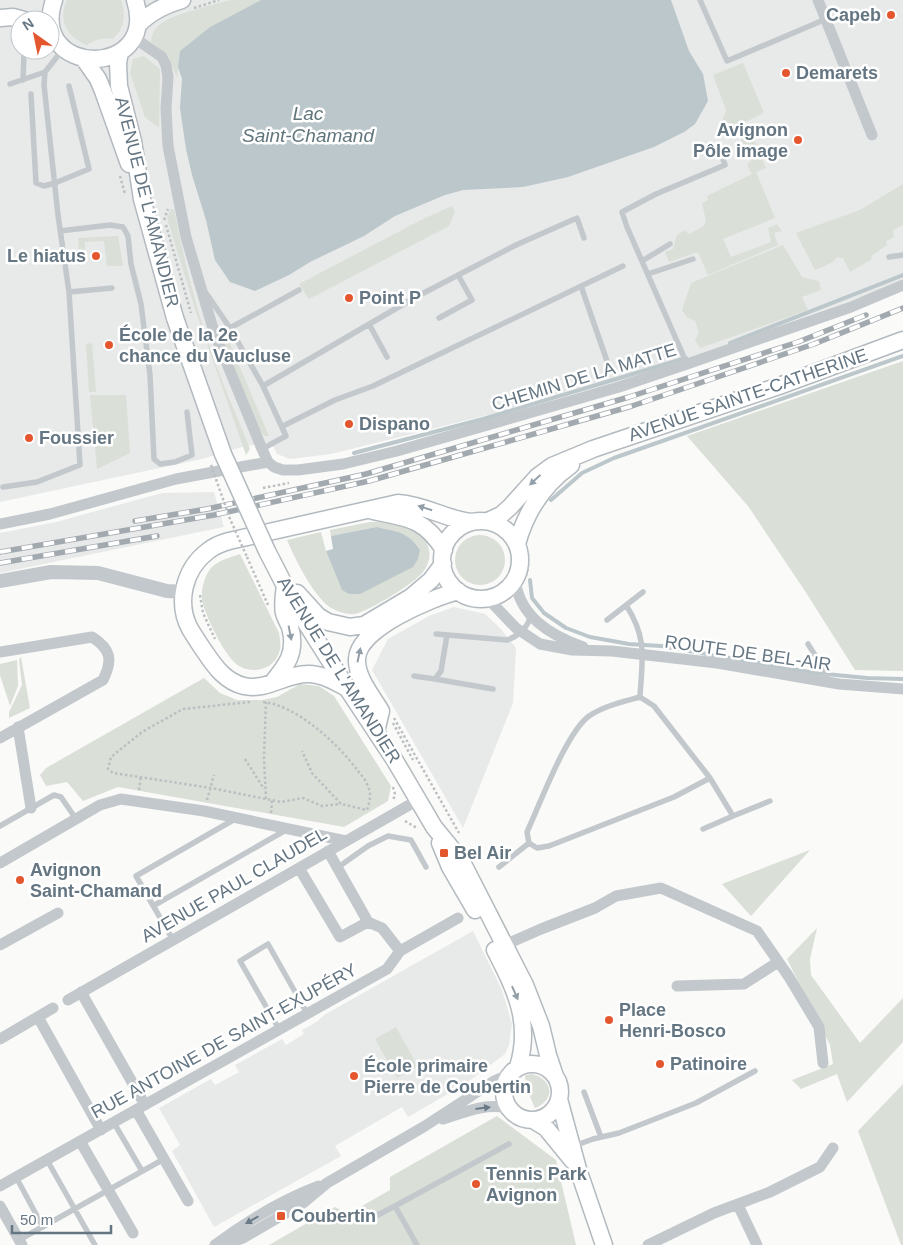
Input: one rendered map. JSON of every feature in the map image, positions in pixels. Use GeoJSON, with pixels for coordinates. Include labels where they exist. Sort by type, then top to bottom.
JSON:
{"type":"FeatureCollection","features":[{"type":"Feature","properties":{"kind":"main road"},"geometry":{"type":"LineString","coordinates":[[135,0],[138,10],[135,31]]}},
{"type":"Feature","properties":{"kind":"main road"},"geometry":{"type":"LineString","coordinates":[[60,43],[73,55],[84,59],[109,58],[120,52],[146,16],[182,0]]}},
{"type":"Feature","properties":{"kind":"main road","name":"AVENUE DE L'AMANDIER"},"geometry":{"type":"LineString","coordinates":[[120,52],[118,63],[119,86],[133,141],[142,199],[183,316],[223,454],[285,586],[418,800],[428,831],[461,860],[500,947],[522,1012],[524,1042],[513,1071]]}},
{"type":"Feature","properties":{"kind":"main road"},"geometry":{"type":"LineString","coordinates":[[84,59],[104,91],[142,199]]}},
{"type":"Feature","properties":{"kind":"main road","name":"AVENUE SAINTE-CATHERINE"},"geometry":{"type":"LineString","coordinates":[[593,449],[761,392],[903,340]]}},
{"type":"Feature","properties":{"kind":"main road"},"geometry":{"type":"LineString","coordinates":[[272,683],[283,670],[292,654],[290,627],[283,611],[285,586],[296,593],[309,607],[328,622],[350,627],[364,625],[411,597],[431,580],[454,533],[462,526],[501,515],[537,477],[552,466],[593,449]]}},
{"type":"Feature","properties":{"kind":"main road"},"geometry":{"type":"LineString","coordinates":[[369,510],[412,519],[429,530],[437,539],[443,557],[445,574],[450,584],[458,591],[472,598],[491,598],[519,582],[522,545],[521,531],[532,506],[543,490],[558,474],[593,449]]}},
{"type":"Feature","properties":{"kind":"main road"},"geometry":{"type":"LineString","coordinates":[[347,688],[328,678],[308,674],[296,675],[254,687],[244,686],[221,674],[190,629],[183,605],[186,583],[194,565],[204,554],[216,546],[229,541],[398,503],[426,508],[458,520],[480,522],[506,529],[522,545]]}},
{"type":"Feature","properties":{"kind":"main road"},"geometry":{"type":"LineString","coordinates":[[376,732],[381,711],[358,669],[357,659],[365,640],[407,611],[440,596],[458,591]]}},
{"type":"Feature","properties":{"kind":"main road","name":"AVENUE DE L'AMANDIER"},"geometry":{"type":"LineString","coordinates":[[500,947],[533,1005],[555,1076]]}},
{"type":"Feature","properties":{"kind":"main road"},"geometry":{"type":"LineString","coordinates":[[559,1099],[556,1107],[550,1114],[533,1120],[523,1119],[515,1115],[508,1108],[503,1092],[504,1083],[513,1071],[526,1064],[542,1065],[555,1076],[559,1083],[559,1099],[578,1169],[604,1245]]}},
{"type":"Feature","properties":{"kind":"main road"},"geometry":{"type":"LineString","coordinates":[[533,1120],[546,1128],[578,1169]]}},
{"type":"Feature","properties":{"kind":"street"},"geometry":{"type":"LineString","coordinates":[[818,0],[872,135]]}},
{"type":"Feature","properties":{"kind":"street"},"geometry":{"type":"LineString","coordinates":[[0,524],[50,514],[176,478],[268,462],[214,332],[186,237],[168,146],[166,109],[168,77],[166,65],[162,57],[135,31]]}},
{"type":"Feature","properties":{"kind":"street","name":"CHEMIN DE LA MATTE"},"geometry":{"type":"LineString","coordinates":[[268,462],[274,467],[283,470],[298,470],[344,464],[397,451],[610,390],[851,306],[903,285]]}},
{"type":"Feature","properties":{"kind":"street"},"geometry":{"type":"LineString","coordinates":[[0,581],[51,572],[98,574],[167,591],[184,592]]}},
{"type":"Feature","properties":{"kind":"street","name":"ROUTE DE BEL-AIR"},"geometry":{"type":"LineString","coordinates":[[519,582],[517,592],[521,603],[535,620],[559,636],[589,649]]}},
{"type":"Feature","properties":{"kind":"street","name":"ROUTE DE BEL-AIR"},"geometry":{"type":"LineString","coordinates":[[481,599],[492,603],[521,631],[540,644],[572,650],[589,649],[717,663],[828,682],[903,689]]}},
{"type":"Feature","properties":{"kind":"street"},"geometry":{"type":"LineString","coordinates":[[0,652],[92,637],[104,644],[109,657],[109,668],[103,680],[0,738]]}},
{"type":"Feature","properties":{"kind":"street"},"geometry":{"type":"LineString","coordinates":[[18,727],[31,808]]}},
{"type":"Feature","properties":{"kind":"street"},"geometry":{"type":"LineString","coordinates":[[0,863],[100,805],[121,799],[204,811],[346,841]]}},
{"type":"Feature","properties":{"kind":"street","name":"AVENUE PAUL CLAUDEL"},"geometry":{"type":"LineString","coordinates":[[68,1000],[418,800]]}},
{"type":"Feature","properties":{"kind":"street"},"geometry":{"type":"LineString","coordinates":[[328,851],[368,922],[382,928],[400,951]]}},
{"type":"Feature","properties":{"kind":"street","name":"RUE ANTOINE DE SAINT-EXUPÉRY"},"geometry":{"type":"LineString","coordinates":[[299,868],[340,938],[368,922]]}},
{"type":"Feature","properties":{"kind":"street"},"geometry":{"type":"LineString","coordinates":[[500,947],[594,908],[616,896],[661,888],[757,931],[819,1027],[823,1063]]}},
{"type":"Feature","properties":{"kind":"street"},"geometry":{"type":"LineString","coordinates":[[0,945],[58,913]]}},
{"type":"Feature","properties":{"kind":"street","name":"RUE ANTOINE DE SAINT-EXUPÉRY"},"geometry":{"type":"LineString","coordinates":[[0,1186],[387,970],[400,951],[458,918]]}},
{"type":"Feature","properties":{"kind":"street"},"geometry":{"type":"LineString","coordinates":[[677,986],[744,984],[778,962]]}},
{"type":"Feature","properties":{"kind":"street"},"geometry":{"type":"LineString","coordinates":[[81,992],[164,1159],[188,1202]]}},
{"type":"Feature","properties":{"kind":"street"},"geometry":{"type":"LineString","coordinates":[[0,1039],[53,1008]]}},
{"type":"Feature","properties":{"kind":"street"},"geometry":{"type":"LineString","coordinates":[[38,1017],[101,1130]]}},
{"type":"Feature","properties":{"kind":"street"},"geometry":{"type":"LineString","coordinates":[[224,1245],[243,1238],[303,1203],[327,1183],[425,1126],[494,1081],[513,1071]]}},
{"type":"Feature","properties":{"kind":"street"},"geometry":{"type":"LineString","coordinates":[[425,1126],[474,1109],[498,1106],[508,1108]]}},
{"type":"Feature","properties":{"kind":"street"},"geometry":{"type":"LineString","coordinates":[[80,1141],[133,1233]]}},
{"type":"Feature","properties":{"kind":"street"},"geometry":{"type":"LineString","coordinates":[[648,1245],[714,1213],[770,1192],[820,1167],[832,1148]]}},
{"type":"Feature","properties":{"kind":"street"},"geometry":{"type":"LineString","coordinates":[[215,1245],[237,1229],[297,1194],[327,1183]]}},
{"type":"Feature","properties":{"kind":"street"},"geometry":{"type":"LineString","coordinates":[[738,1205],[757,1245]]}},
{"type":"Feature","properties":{"kind":"street"},"geometry":{"type":"LineString","coordinates":[[0,1206],[21,1242]]}},
{"type":"Feature","properties":{"kind":"lane"},"geometry":{"type":"LineString","coordinates":[[700,0],[727,61],[826,19]]}},
{"type":"Feature","properties":{"kind":"lane"},"geometry":{"type":"LineString","coordinates":[[10,84],[45,72],[64,48]]}},
{"type":"Feature","properties":{"kind":"lane"},"geometry":{"type":"LineString","coordinates":[[23,80],[24,60]]}},
{"type":"Feature","properties":{"kind":"lane"},"geometry":{"type":"LineString","coordinates":[[3,487],[38,482],[80,465],[68,292],[44,85],[45,72]]}},
{"type":"Feature","properties":{"kind":"lane"},"geometry":{"type":"LineString","coordinates":[[31,94],[36,183],[44,186],[88,169],[69,86]]}},
{"type":"Feature","properties":{"kind":"lane"},"geometry":{"type":"LineString","coordinates":[[688,364],[642,262],[622,212],[656,194],[725,165],[718,148]]}},
{"type":"Feature","properties":{"kind":"lane"},"geometry":{"type":"LineString","coordinates":[[263,386],[414,298],[516,244],[577,218],[584,238]]}},
{"type":"Feature","properties":{"kind":"lane"},"geometry":{"type":"LineString","coordinates":[[60,231],[110,225],[122,227],[128,236],[150,375],[154,459],[160,464],[175,462],[192,455],[187,412]]}},
{"type":"Feature","properties":{"kind":"lane"},"geometry":{"type":"LineString","coordinates":[[642,262],[670,244]]}},
{"type":"Feature","properties":{"kind":"lane"},"geometry":{"type":"LineString","coordinates":[[889,257],[903,255]]}},
{"type":"Feature","properties":{"kind":"lane"},"geometry":{"type":"LineString","coordinates":[[648,274],[693,259]]}},
{"type":"Feature","properties":{"kind":"lane"},"geometry":{"type":"LineString","coordinates":[[283,426],[335,400],[373,386],[623,266]]}},
{"type":"Feature","properties":{"kind":"lane"},"geometry":{"type":"LineString","coordinates":[[439,318],[472,300],[458,275]]}},
{"type":"Feature","properties":{"kind":"lane"},"geometry":{"type":"LineString","coordinates":[[200,283],[230,328],[283,426],[286,436],[262,449]]}},
{"type":"Feature","properties":{"kind":"lane"},"geometry":{"type":"LineString","coordinates":[[581,286],[608,364]]}},
{"type":"Feature","properties":{"kind":"lane"},"geometry":{"type":"LineString","coordinates":[[68,292],[112,288]]}},
{"type":"Feature","properties":{"kind":"lane"},"geometry":{"type":"LineString","coordinates":[[230,328],[299,290]]}},
{"type":"Feature","properties":{"kind":"lane"},"geometry":{"type":"LineString","coordinates":[[369,324],[388,357]]}},
{"type":"Feature","properties":{"kind":"lane"},"geometry":{"type":"LineString","coordinates":[[607,620],[642,592]]}},
{"type":"Feature","properties":{"kind":"lane"},"geometry":{"type":"LineString","coordinates":[[626,605],[638,624],[642,640],[640,697]]}},
{"type":"Feature","properties":{"kind":"lane"},"geometry":{"type":"LineString","coordinates":[[436,634],[507,640],[521,631],[530,620],[530,615]]}},
{"type":"Feature","properties":{"kind":"lane"},"geometry":{"type":"LineString","coordinates":[[435,679],[441,671],[447,635]]}},
{"type":"Feature","properties":{"kind":"lane"},"geometry":{"type":"LineString","coordinates":[[808,644],[825,671],[828,682]]}},
{"type":"Feature","properties":{"kind":"lane"},"geometry":{"type":"LineString","coordinates":[[414,676],[493,689]]}},
{"type":"Feature","properties":{"kind":"lane"},"geometry":{"type":"LineString","coordinates":[[710,778],[674,797],[549,846],[537,848],[529,843],[527,832],[569,740],[588,717],[608,705],[640,697],[654,706],[710,778],[733,816]]}},
{"type":"Feature","properties":{"kind":"lane"},"geometry":{"type":"LineString","coordinates":[[0,826],[54,795],[61,797],[76,819]]}},
{"type":"Feature","properties":{"kind":"lane"},"geometry":{"type":"LineString","coordinates":[[703,828],[770,801]]}},
{"type":"Feature","properties":{"kind":"lane"},"geometry":{"type":"LineString","coordinates":[[173,940],[136,876],[235,819]]}},
{"type":"Feature","properties":{"kind":"lane"},"geometry":{"type":"LineString","coordinates":[[154,906],[287,829]]}},
{"type":"Feature","properties":{"kind":"lane"},"geometry":{"type":"LineString","coordinates":[[338,868],[368,846],[388,836],[411,840],[426,867]]}},
{"type":"Feature","properties":{"kind":"lane"},"geometry":{"type":"LineString","coordinates":[[499,867],[529,843]]}},
{"type":"Feature","properties":{"kind":"lane"},"geometry":{"type":"LineString","coordinates":[[279,1030],[240,961],[268,944],[307,1013]]}},
{"type":"Feature","properties":{"kind":"lane"},"geometry":{"type":"LineString","coordinates":[[572,1146],[619,1133],[696,1104],[755,1071]]}},
{"type":"Feature","properties":{"kind":"lane"},"geometry":{"type":"LineString","coordinates":[[584,1092],[601,1137]]}},
{"type":"Feature","properties":{"kind":"lane"},"geometry":{"type":"LineString","coordinates":[[114,1122],[142,1171]]}},
{"type":"Feature","properties":{"kind":"lane"},"geometry":{"type":"LineString","coordinates":[[374,1217],[509,1144]]}},
{"type":"Feature","properties":{"kind":"lane"},"geometry":{"type":"LineString","coordinates":[[21,1242],[43,1227],[164,1159]]}},
{"type":"Feature","properties":{"kind":"lane"},"geometry":{"type":"LineString","coordinates":[[47,1160],[95,1245]]}},
{"type":"Feature","properties":{"kind":"lane"},"geometry":{"type":"LineString","coordinates":[[16,1178],[43,1227]]}},
{"type":"Feature","properties":{"kind":"lane"},"geometry":{"type":"LineString","coordinates":[[395,1206],[417,1245]]}},
{"type":"Feature","properties":{"kind":"path"},"geometry":{"type":"LineString","coordinates":[[167,202],[168,208],[164,218],[183,316],[192,320]]}},
{"type":"Feature","properties":{"kind":"path"},"geometry":{"type":"LineString","coordinates":[[519,582],[528,568],[529,558],[522,545]]}},
{"type":"Feature","properties":{"kind":"path"},"geometry":{"type":"LineString","coordinates":[[247,557],[270,608]]}},
{"type":"Feature","properties":{"kind":"path"},"geometry":{"type":"LineString","coordinates":[[200,590],[199,597],[203,613],[216,640]]}},
{"type":"Feature","properties":{"kind":"path"},"geometry":{"type":"LineString","coordinates":[[256,701],[182,709],[142,732],[110,757],[108,769],[113,773],[211,788],[281,802],[303,798],[322,806],[341,804],[367,810],[371,798],[367,783],[349,759],[321,731],[292,712],[266,702],[261,702]]}},
{"type":"Feature","properties":{"kind":"path"},"geometry":{"type":"LineString","coordinates":[[266,702],[266,799]]}},
{"type":"Feature","properties":{"kind":"path"},"geometry":{"type":"LineString","coordinates":[[390,712],[422,765],[462,840]]}},
{"type":"Feature","properties":{"kind":"path"},"geometry":{"type":"LineString","coordinates":[[389,717],[414,762]]}},
{"type":"Feature","properties":{"kind":"path"},"geometry":{"type":"LineString","coordinates":[[302,751],[312,773],[341,804]]}},
{"type":"Feature","properties":{"kind":"path"},"geometry":{"type":"LineString","coordinates":[[245,759],[265,790]]}},
{"type":"Feature","properties":{"kind":"path"},"geometry":{"type":"LineString","coordinates":[[204,811],[214,775]]}},
{"type":"Feature","properties":{"kind":"path"},"geometry":{"type":"LineString","coordinates":[[392,783],[395,794],[393,799],[406,822],[428,831]]}},
{"type":"Feature","properties":{"kind":"shaded area"},"geometry":{"type":"Polygon","coordinates":[[[0,0],[903,0],[903,279],[870,294],[616,383],[331,454],[290,459],[277,454],[271,442],[242,447],[202,459],[0,502],[0,0]]]}},
{"type":"Feature","properties":{"kind":"shaded area"},"geometry":{"type":"Polygon","coordinates":[[[67,0],[121,0],[124,16],[122,26],[117,35],[113,39],[100,39],[87,45],[74,38],[64,21],[64,7],[67,0]]]}},
{"type":"Feature","properties":{"kind":"shaded area"},"geometry":{"type":"Polygon","coordinates":[[[231,0],[261,0],[210,27],[180,51],[177,78],[168,55],[151,42],[155,29],[173,17],[231,0]]]}},
{"type":"Feature","properties":{"kind":"shaded area"},"geometry":{"type":"Polygon","coordinates":[[[144,56],[160,69],[159,128],[145,117],[130,73],[133,59],[144,56]]]}},
{"type":"Feature","properties":{"kind":"shaded area"},"geometry":{"type":"Polygon","coordinates":[[[743,63],[764,113],[739,125],[743,134],[750,131],[766,168],[756,172],[775,218],[723,239],[731,257],[771,242],[768,228],[777,224],[782,231],[774,233],[778,245],[708,275],[698,252],[669,262],[665,252],[673,249],[677,235],[685,230],[689,234],[704,226],[706,221],[702,203],[708,200],[707,196],[752,174],[747,164],[751,161],[736,128],[718,133],[726,110],[713,75],[743,63]]]}},
{"type":"Feature","properties":{"kind":"shaded area"},"geometry":{"type":"Polygon","coordinates":[[[903,184],[903,225],[893,230],[894,237],[886,241],[887,245],[871,256],[872,259],[850,272],[843,258],[837,257],[833,262],[815,270],[796,233],[860,210],[903,184]]]}},
{"type":"Feature","properties":{"kind":"shaded area"},"geometry":{"type":"Polygon","coordinates":[[[452,206],[455,212],[449,226],[309,299],[299,284],[421,220],[452,206]]]}},
{"type":"Feature","properties":{"kind":"shaded area"},"geometry":{"type":"Polygon","coordinates":[[[171,209],[174,209],[188,273],[206,337],[224,387],[250,449],[246,455],[196,312],[167,218],[171,209]]]}},
{"type":"Feature","properties":{"kind":"shaded area"},"geometry":{"type":"Polygon","coordinates":[[[118,236],[123,266],[107,266],[104,241],[85,242],[85,254],[79,254],[78,238],[118,236]]]}},
{"type":"Feature","properties":{"kind":"shaded area"},"geometry":{"type":"Polygon","coordinates":[[[783,245],[802,277],[819,281],[821,290],[802,297],[808,310],[700,348],[695,340],[699,332],[695,321],[687,317],[682,310],[691,283],[783,245]]]}},
{"type":"Feature","properties":{"kind":"shaded area"},"geometry":{"type":"Polygon","coordinates":[[[216,323],[230,344],[269,436],[264,436],[259,429],[216,323]]]}},
{"type":"Feature","properties":{"kind":"shaded area"},"geometry":{"type":"Polygon","coordinates":[[[92,343],[96,392],[89,392],[86,344],[92,343]]]}},
{"type":"Feature","properties":{"kind":"shaded area"},"geometry":{"type":"Polygon","coordinates":[[[903,361],[903,671],[855,670],[748,506],[687,436],[903,361]]]}},
{"type":"Feature","properties":{"kind":"shaded area"},"geometry":{"type":"Polygon","coordinates":[[[90,395],[126,395],[130,453],[97,469],[90,395]]]}},
{"type":"Feature","properties":{"kind":"shaded area"},"geometry":{"type":"Polygon","coordinates":[[[214,492],[224,527],[0,573],[0,533],[56,522],[162,493],[214,492]]]}},
{"type":"Feature","properties":{"kind":"shaded area"},"geometry":{"type":"Polygon","coordinates":[[[370,522],[403,525],[420,534],[428,545],[429,558],[427,565],[423,572],[411,583],[381,602],[355,614],[341,612],[333,609],[319,597],[300,568],[287,540],[321,532],[326,551],[342,589],[349,594],[376,527],[331,536],[330,530],[370,522]]]}},
{"type":"Feature","properties":{"kind":"shaded area"},"geometry":{"type":"Polygon","coordinates":[[[480,535],[498,542],[505,560],[498,578],[480,585],[462,578],[455,560],[462,542],[480,535]]]}},
{"type":"Feature","properties":{"kind":"shaded area"},"geometry":{"type":"Polygon","coordinates":[[[240,554],[279,633],[280,647],[275,660],[266,667],[255,670],[239,666],[228,655],[216,636],[202,599],[204,582],[212,567],[240,554]]]}},
{"type":"Feature","properties":{"kind":"shaded area"},"geometry":{"type":"Polygon","coordinates":[[[454,607],[485,614],[500,628],[516,648],[513,703],[463,828],[372,670],[388,639],[429,616],[454,607]]]}},
{"type":"Feature","properties":{"kind":"shaded area"},"geometry":{"type":"Polygon","coordinates":[[[21,657],[30,708],[9,718],[9,712],[22,685],[19,660],[21,657]]]}},
{"type":"Feature","properties":{"kind":"shaded area"},"geometry":{"type":"Polygon","coordinates":[[[17,660],[18,686],[10,706],[0,675],[0,664],[17,660]]]}},
{"type":"Feature","properties":{"kind":"shaded area"},"geometry":{"type":"Polygon","coordinates":[[[204,678],[220,693],[237,700],[262,700],[277,697],[300,684],[319,686],[334,696],[391,786],[388,801],[344,827],[118,787],[83,801],[67,782],[46,786],[40,775],[46,768],[204,678]]]}},
{"type":"Feature","properties":{"kind":"shaded area"},"geometry":{"type":"Polygon","coordinates":[[[810,850],[751,916],[722,884],[810,850]]]}},
{"type":"Feature","properties":{"kind":"shaded area"},"geometry":{"type":"Polygon","coordinates":[[[817,928],[810,959],[811,975],[860,1043],[903,998],[903,1042],[847,1102],[837,1074],[801,1089],[792,1080],[833,1064],[830,1045],[787,959],[817,928]]]}},
{"type":"Feature","properties":{"kind":"shaded area","name":"École primaire Pierre de Coubertin"},"geometry":{"type":"Polygon","coordinates":[[[473,931],[502,990],[512,1024],[509,1045],[505,1054],[465,1084],[408,1117],[402,1107],[335,1146],[341,1156],[214,1227],[172,1151],[180,1145],[159,1108],[211,1079],[215,1085],[239,1072],[235,1065],[282,1039],[286,1045],[304,1034],[302,1030],[318,1021],[324,1015],[473,931]]]}},
{"type":"Feature","properties":{"kind":"shaded area"},"geometry":{"type":"Polygon","coordinates":[[[396,1027],[418,1067],[397,1078],[375,1039],[396,1027]]]}},
{"type":"Feature","properties":{"kind":"shaded area"},"geometry":{"type":"Polygon","coordinates":[[[532,1074],[544,1080],[549,1090],[546,1100],[535,1108],[528,1092],[525,1075],[532,1074]]]}},
{"type":"Feature","properties":{"kind":"shaded area"},"geometry":{"type":"Polygon","coordinates":[[[903,1084],[903,1245],[901,1245],[858,1131],[903,1084]]]}},
{"type":"Feature","properties":{"kind":"shaded area","name":"Tennis Park Avignon"},"geometry":{"type":"Polygon","coordinates":[[[497,1116],[556,1160],[576,1245],[269,1245],[335,1207],[348,1214],[390,1190],[390,1177],[497,1116]]]}},
{"type":"Feature","properties":{"kind":"water","name":"Lac Saint-Chamand"},"geometry":{"type":"Polygon","coordinates":[[[261,0],[671,0],[689,51],[703,74],[708,101],[695,124],[684,132],[654,147],[568,177],[523,187],[463,190],[445,195],[395,216],[364,236],[255,291],[230,282],[215,260],[186,149],[180,108],[182,79],[178,67],[180,51],[210,27],[261,0]]]}},
{"type":"Feature","properties":{"kind":"water"},"geometry":{"type":"Polygon","coordinates":[[[376,527],[396,531],[411,539],[420,550],[418,559],[413,567],[360,594],[349,594],[342,590],[326,551],[333,549],[331,536],[376,527]]]}},
{"type":"Feature","properties":{"kind":"waterway"},"geometry":{"type":"LineString","coordinates":[[730,343],[903,275]]}},
{"type":"Feature","properties":{"kind":"waterway"},"geometry":{"type":"LineString","coordinates":[[551,500],[582,473],[614,458],[903,356]]}},
{"type":"Feature","properties":{"kind":"waterway"},"geometry":{"type":"LineString","coordinates":[[354,453],[483,419],[686,358]]}},
{"type":"Feature","properties":{"kind":"waterway"},"geometry":{"type":"LineString","coordinates":[[530,580],[532,598],[544,613],[566,628],[590,637],[629,644],[661,646],[815,673],[903,679]]}},
{"type":"Feature","properties":{"kind":"railway"},"geometry":{"type":"LineString","coordinates":[[0,552],[214,515],[369,481],[632,406],[814,344],[903,308]]}},
{"type":"Feature","properties":{"kind":"railway"},"geometry":{"type":"LineString","coordinates":[[135,521],[207,509],[366,474],[629,397],[798,342],[866,315]]}},
{"type":"Feature","properties":{"kind":"railway"},"geometry":{"type":"LineString","coordinates":[[0,563],[157,536]]}},
{"type":"Feature","properties":{"kind":"place","name":"Capeb"},"geometry":{"type":"Point","coordinates":[891,15]}},
{"type":"Feature","properties":{"kind":"place","name":"Demarets"},"geometry":{"type":"Point","coordinates":[786,73]}},
{"type":"Feature","properties":{"kind":"place","name":"Avignon Pôle image"},"geometry":{"type":"Point","coordinates":[798,140]}},
{"type":"Feature","properties":{"kind":"place","name":"Le hiatus"},"geometry":{"type":"Point","coordinates":[96,256]}},
{"type":"Feature","properties":{"kind":"place","name":"Point P"},"geometry":{"type":"Point","coordinates":[349,298]}},
{"type":"Feature","properties":{"kind":"place","name":"École de la 2e chance du Vaucluse"},"geometry":{"type":"Point","coordinates":[109,345]}},
{"type":"Feature","properties":{"kind":"place","name":"Dispano"},"geometry":{"type":"Point","coordinates":[349,424]}},
{"type":"Feature","properties":{"kind":"place","name":"Foussier"},"geometry":{"type":"Point","coordinates":[29,438]}},
{"type":"Feature","properties":{"kind":"place","name":"Bel Air"},"geometry":{"type":"Point","coordinates":[444,853]}},
{"type":"Feature","properties":{"kind":"place","name":"Avignon Saint-Chamand"},"geometry":{"type":"Point","coordinates":[20,880]}},
{"type":"Feature","properties":{"kind":"place","name":"Place Henri-Bosco"},"geometry":{"type":"Point","coordinates":[609,1020]}},
{"type":"Feature","properties":{"kind":"place","name":"Patinoire"},"geometry":{"type":"Point","coordinates":[660,1064]}},
{"type":"Feature","properties":{"kind":"place","name":"École primaire Pierre de Coubertin"},"geometry":{"type":"Point","coordinates":[354,1076]}},
{"type":"Feature","properties":{"kind":"place","name":"Tennis Park Avignon"},"geometry":{"type":"Point","coordinates":[476,1184]}},
{"type":"Feature","properties":{"kind":"place","name":"Coubertin"},"geometry":{"type":"Point","coordinates":[281,1216]}}]}
